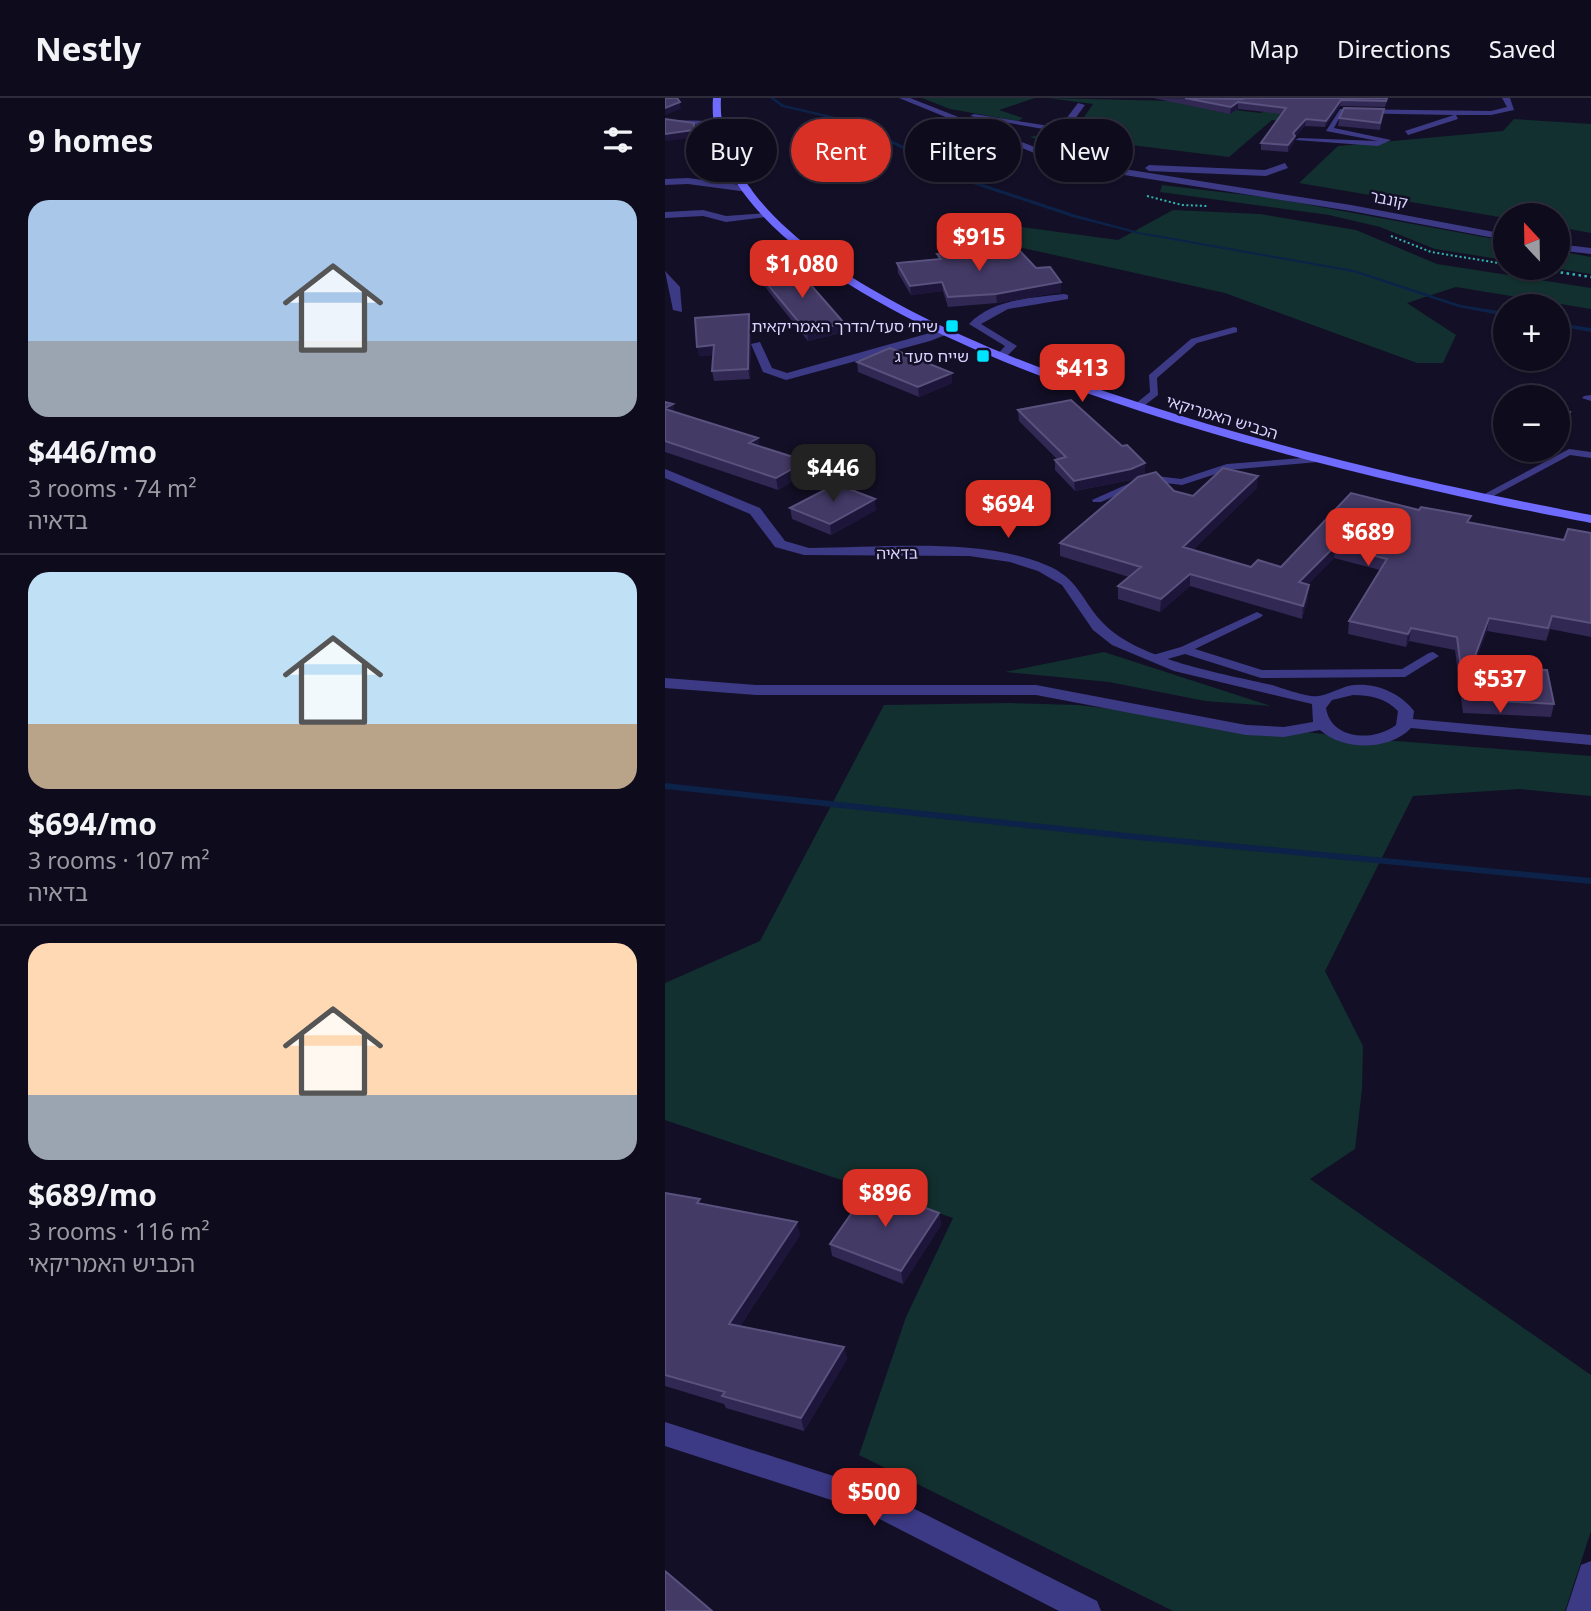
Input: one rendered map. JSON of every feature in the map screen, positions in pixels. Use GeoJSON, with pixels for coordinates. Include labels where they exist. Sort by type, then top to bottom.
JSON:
{"type":"FeatureCollection","features":[{"type":"Feature","properties":{"kind":"main road","name":"הכביש האמריקאי"},"geometry":{"type":"LineString","coordinates":[[715,119],[717,98]]}},
{"type":"Feature","properties":{"kind":"main road","name":"הכביש האמריקאי"},"geometry":{"type":"LineString","coordinates":[[743,182],[768,216],[823,263],[904,312],[1001,356],[1137,407],[1262,447],[1482,498],[1591,519]]}},
{"type":"Feature","properties":{"kind":"street","name":"קונבר"},"geometry":{"type":"LineString","coordinates":[[903,98],[1035,150]]}},
{"type":"Feature","properties":{"kind":"street"},"geometry":{"type":"LineString","coordinates":[[1408,133],[1443,119],[1511,108],[1506,98]]}},
{"type":"Feature","properties":{"kind":"street"},"geometry":{"type":"LineString","coordinates":[[946,114],[963,114],[1049,128],[1066,125],[1081,105]]}},
{"type":"Feature","properties":{"kind":"street"},"geometry":{"type":"LineString","coordinates":[[1300,140],[1378,144],[1387,140],[1329,130],[1340,111],[1479,113]]}},
{"type":"Feature","properties":{"kind":"street"},"geometry":{"type":"LineString","coordinates":[[665,122],[686,122]]}},
{"type":"Feature","properties":{"kind":"street"},"geometry":{"type":"LineString","coordinates":[[1133,168],[1265,173],[1285,166]]}},
{"type":"Feature","properties":{"kind":"street","name":"קונבר"},"geometry":{"type":"LineString","coordinates":[[1133,174],[1316,202],[1493,235]]}},
{"type":"Feature","properties":{"kind":"street"},"geometry":{"type":"LineString","coordinates":[[665,182],[688,181],[748,189]]}},
{"type":"Feature","properties":{"kind":"street"},"geometry":{"type":"LineString","coordinates":[[665,215],[703,213],[726,219],[768,216]]}},
{"type":"Feature","properties":{"kind":"street"},"geometry":{"type":"LineString","coordinates":[[1570,249],[1591,251]]}},
{"type":"Feature","properties":{"kind":"street"},"geometry":{"type":"LineString","coordinates":[[665,274],[675,287],[678,310]]}},
{"type":"Feature","properties":{"kind":"street"},"geometry":{"type":"LineString","coordinates":[[1001,356],[1012,346],[974,324],[986,312],[1015,303],[1064,297]]}},
{"type":"Feature","properties":{"kind":"street"},"geometry":{"type":"LineString","coordinates":[[756,344],[767,370],[786,377],[944,332]]}},
{"type":"Feature","properties":{"kind":"street","name":"בדאיה"},"geometry":{"type":"LineString","coordinates":[[665,473],[755,510],[766,529],[780,544],[809,552],[969,552],[1012,558],[1043,568],[1067,582],[1098,627],[1117,642],[1179,668],[1322,702]]}},
{"type":"Feature","properties":{"kind":"street"},"geometry":{"type":"LineString","coordinates":[[665,682],[756,690],[1037,690],[1246,730],[1284,732],[1323,725],[1347,738],[1370,741],[1391,737],[1407,723],[1495,734],[1591,740]]}},
{"type":"Feature","properties":{"kind":"street"},"geometry":{"type":"LineString","coordinates":[[1323,725],[1318,713],[1322,702],[1334,694],[1352,690],[1381,693],[1402,706],[1407,723]]}},
{"type":"Feature","properties":{"kind":"street"},"geometry":{"type":"LineString","coordinates":[[665,1434],[868,1499],[1087,1611]]}},
{"type":"Feature","properties":{"kind":"street"},"geometry":{"type":"LineString","coordinates":[[1580,1611],[1591,1574]]}},
{"type":"Feature","properties":{"kind":"lane"},"geometry":{"type":"LineString","coordinates":[[1137,407],[1155,393],[1152,377],[1194,341],[1234,330]]}},
{"type":"Feature","properties":{"kind":"lane"},"geometry":{"type":"LineString","coordinates":[[1482,498],[1569,452],[1591,455]]}},
{"type":"Feature","properties":{"kind":"lane"},"geometry":{"type":"LineString","coordinates":[[1097,500],[1148,478],[1182,482],[1227,467],[1315,460]]}},
{"type":"Feature","properties":{"kind":"lane"},"geometry":{"type":"LineString","coordinates":[[1157,658],[1185,650],[1257,615]]}},
{"type":"Feature","properties":{"kind":"lane"},"geometry":{"type":"LineString","coordinates":[[1185,650],[1261,674],[1405,673],[1433,656]]}},
{"type":"Feature","properties":{"kind":"path"},"geometry":{"type":"LineString","coordinates":[[1570,274],[1591,278]]}},
{"type":"Feature","properties":{"kind":"green space"},"geometry":{"type":"Polygon","coordinates":[[[922,98],[1035,98],[999,110],[1023,118],[1021,119],[950,109],[922,98]]]}},
{"type":"Feature","properties":{"kind":"green space"},"geometry":{"type":"Polygon","coordinates":[[[1048,98],[1217,102],[1210,107],[1261,113],[1274,106],[1296,108],[1287,122],[1272,120],[1229,157],[1133,145],[1133,119],[1083,119],[1093,104],[1048,98]]]}},
{"type":"Feature","properties":{"kind":"green space"},"geometry":{"type":"Polygon","coordinates":[[[1514,119],[1591,124],[1591,233],[1570,229],[1570,203],[1493,203],[1493,216],[1299,183],[1338,146],[1503,131],[1514,119]]]}},
{"type":"Feature","properties":{"kind":"green space"},"geometry":{"type":"Polygon","coordinates":[[[1162,185],[1272,198],[1493,239],[1493,258],[1435,249],[1380,227],[1329,215],[1160,192],[1162,185]]]}},
{"type":"Feature","properties":{"kind":"green space"},"geometry":{"type":"Polygon","coordinates":[[[1173,210],[1260,214],[1356,230],[1437,264],[1493,273],[1493,280],[1540,280],[1591,288],[1591,309],[1570,306],[1570,294],[1499,294],[1456,287],[1407,303],[1456,335],[1443,363],[1417,363],[1225,293],[969,236],[978,221],[1118,240],[1173,210]]]}},
{"type":"Feature","properties":{"kind":"green space"},"geometry":{"type":"Polygon","coordinates":[[[1570,253],[1591,257],[1591,274],[1570,271],[1570,253]]]}},
{"type":"Feature","properties":{"kind":"green space"},"geometry":{"type":"Polygon","coordinates":[[[1104,652],[1271,706],[1205,701],[1109,682],[1005,672],[1104,652]]]}},
{"type":"Feature","properties":{"kind":"green space"},"geometry":{"type":"Polygon","coordinates":[[[884,705],[1078,705],[1357,738],[1591,756],[1591,796],[1520,789],[1413,796],[1325,971],[1363,1046],[1362,1089],[1355,1149],[1310,1179],[1591,1375],[1591,1531],[1565,1611],[1173,1611],[859,1455],[906,1317],[953,1218],[665,1120],[665,983],[760,941],[884,705]]]}},
{"type":"Feature","properties":{"kind":"building"},"geometry":{"type":"Polygon","coordinates":[[[665,98],[677,98],[680,102],[665,108],[665,98]]]}},
{"type":"Feature","properties":{"kind":"building"},"geometry":{"type":"Polygon","coordinates":[[[1185,98],[1387,98],[1386,101],[1341,100],[1326,121],[1306,119],[1293,133],[1295,136],[1288,145],[1261,143],[1286,108],[1238,102],[1231,107],[1185,98]]]}},
{"type":"Feature","properties":{"kind":"building"},"geometry":{"type":"Polygon","coordinates":[[[1344,108],[1384,109],[1380,123],[1339,118],[1344,108]]]}},
{"type":"Feature","properties":{"kind":"building"},"geometry":{"type":"Polygon","coordinates":[[[665,119],[686,122],[686,131],[665,134],[665,119]]]}},
{"type":"Feature","properties":{"kind":"building"},"geometry":{"type":"Polygon","coordinates":[[[1018,249],[1036,268],[1050,267],[1061,282],[996,294],[948,297],[942,282],[910,286],[897,263],[941,259],[937,254],[966,250],[970,255],[1018,249]]]}},
{"type":"Feature","properties":{"kind":"building"},"geometry":{"type":"Polygon","coordinates":[[[796,268],[844,323],[807,332],[759,274],[796,268]]]}},
{"type":"Feature","properties":{"kind":"building"},"geometry":{"type":"Polygon","coordinates":[[[749,314],[748,369],[712,371],[714,345],[697,347],[695,318],[749,314]]]}},
{"type":"Feature","properties":{"kind":"building"},"geometry":{"type":"Polygon","coordinates":[[[890,348],[952,373],[918,387],[857,362],[890,348]]]}},
{"type":"Feature","properties":{"kind":"building"},"geometry":{"type":"Polygon","coordinates":[[[1071,400],[1145,463],[1131,469],[1074,481],[1055,460],[1066,457],[1018,410],[1071,400]]]}},
{"type":"Feature","properties":{"kind":"building"},"geometry":{"type":"Polygon","coordinates":[[[665,409],[758,438],[749,443],[806,461],[776,478],[665,441],[665,409]]]}},
{"type":"Feature","properties":{"kind":"building"},"geometry":{"type":"Polygon","coordinates":[[[1223,468],[1258,476],[1183,547],[1251,567],[1258,560],[1281,567],[1351,493],[1419,510],[1421,507],[1471,516],[1467,522],[1564,540],[1568,529],[1591,533],[1591,623],[1552,616],[1548,628],[1489,618],[1471,667],[1547,670],[1554,704],[1465,699],[1457,637],[1411,628],[1408,634],[1349,621],[1387,559],[1335,546],[1299,582],[1309,585],[1303,606],[1190,574],[1161,599],[1118,586],[1141,567],[1060,543],[1138,477],[1156,472],[1174,491],[1193,496],[1223,468]]]}},
{"type":"Feature","properties":{"kind":"building"},"geometry":{"type":"Polygon","coordinates":[[[836,484],[875,499],[830,524],[790,508],[836,484]]]}},
{"type":"Feature","properties":{"kind":"building"},"geometry":{"type":"Polygon","coordinates":[[[870,1187],[939,1213],[901,1271],[830,1244],[870,1187]]]}},
{"type":"Feature","properties":{"kind":"building"},"geometry":{"type":"Polygon","coordinates":[[[665,1193],[700,1199],[697,1203],[797,1222],[729,1324],[844,1347],[801,1418],[722,1396],[725,1392],[665,1375],[665,1193]]]}},
{"type":"Feature","properties":{"kind":"building"},"geometry":{"type":"Polygon","coordinates":[[[665,1571],[712,1611],[665,1611],[665,1571]]]}},
{"type":"Feature","properties":{"kind":"waterway"},"geometry":{"type":"LineString","coordinates":[[772,98],[783,106],[835,118],[882,137],[972,182],[1074,216],[1139,233],[1354,271],[1460,306],[1493,312]]}},
{"type":"Feature","properties":{"kind":"waterway"},"geometry":{"type":"LineString","coordinates":[[1570,326],[1591,330]]}},
{"type":"Feature","properties":{"kind":"waterway"},"geometry":{"type":"LineString","coordinates":[[665,786],[1127,836],[1591,881]]}},
{"type":"Feature","properties":{"kind":"place","name":"שיח׳ סעד/הדרך האמריקאית"},"geometry":{"type":"Point","coordinates":[952,326]}},
{"type":"Feature","properties":{"kind":"place","name":"שייח סעד ג"},"geometry":{"type":"Point","coordinates":[983,356]}}]}
